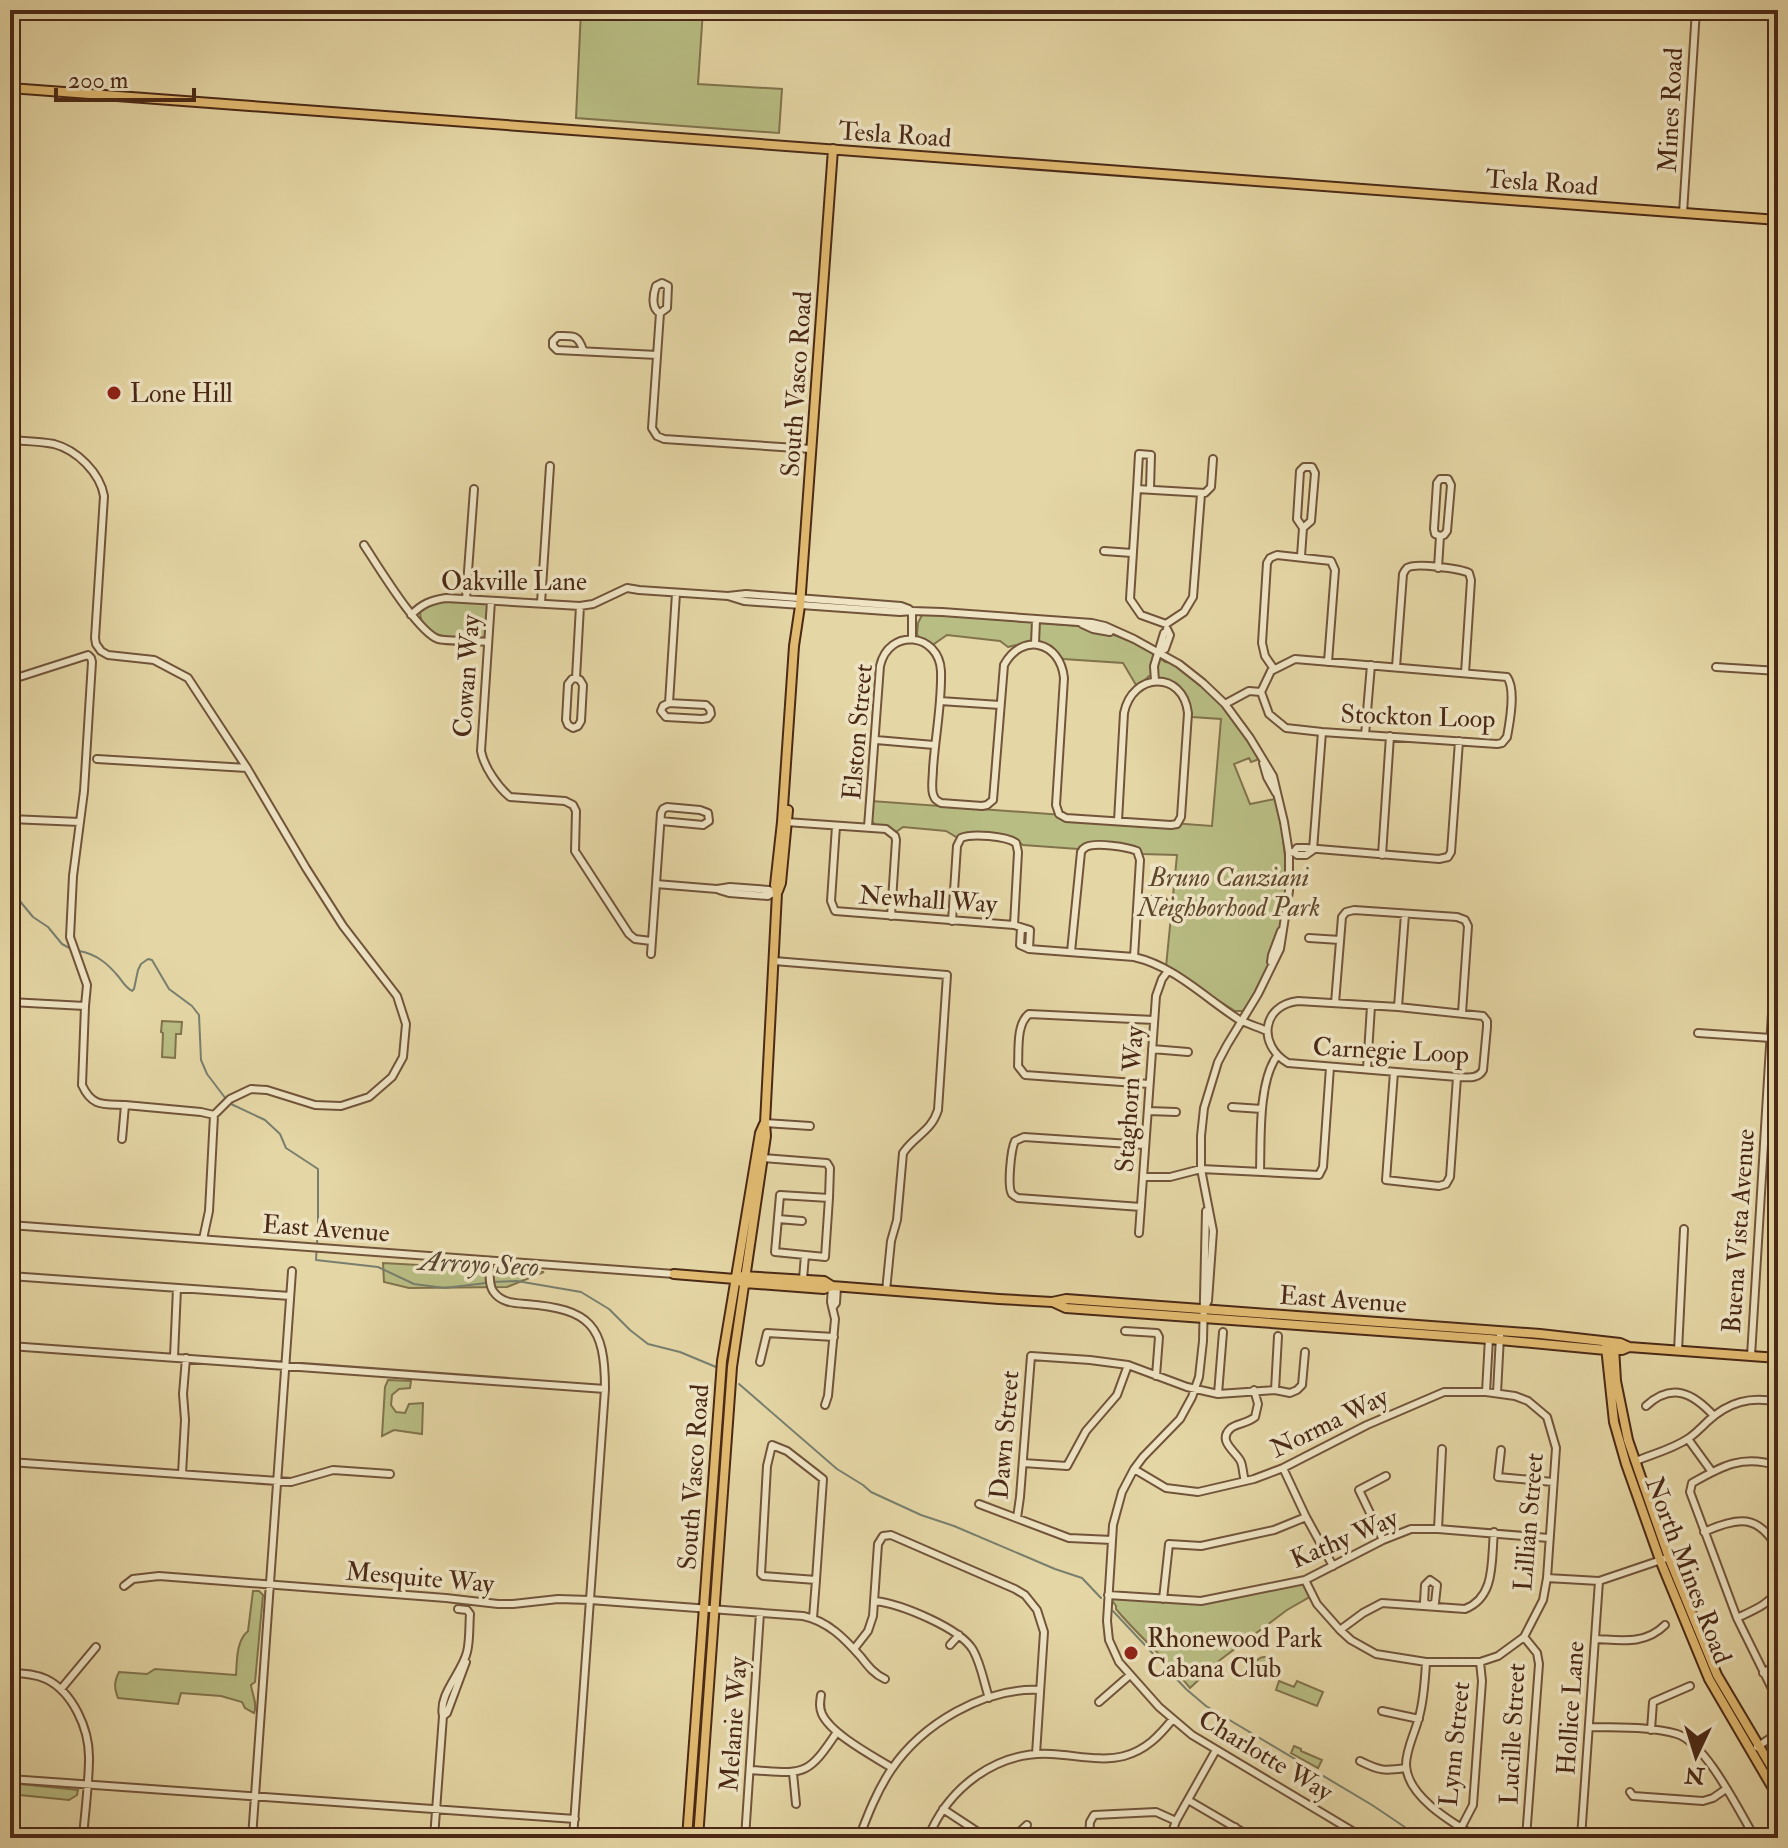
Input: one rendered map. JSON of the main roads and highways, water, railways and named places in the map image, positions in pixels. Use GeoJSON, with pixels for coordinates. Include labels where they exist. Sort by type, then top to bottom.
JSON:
{"type":"FeatureCollection","features":[{"type":"Feature","properties":{"kind":"main road","name":"Tesla Road"},"geometry":{"type":"LineString","coordinates":[[10,88],[1778,220]]}},
{"type":"Feature","properties":{"kind":"main road","name":"South Vasco Road"},"geometry":{"type":"LineString","coordinates":[[698,1838],[730,1391],[766,1136],[775,885],[784,822],[794,646],[799,622],[833,149]]}},
{"type":"Feature","properties":{"kind":"main road","name":"South Vasco Road"},"geometry":{"type":"LineString","coordinates":[[687,1838],[719,1386],[760,1133],[765,1123]]}},
{"type":"Feature","properties":{"kind":"main road","name":"East Avenue"},"geometry":{"type":"LineString","coordinates":[[674,1274],[735,1279],[803,1279],[886,1291],[1052,1302],[1066,1308],[1204,1313],[1610,1346],[1622,1343],[1629,1347],[1778,1358]]}},
{"type":"Feature","properties":{"kind":"main road","name":"East Avenue"},"geometry":{"type":"LineString","coordinates":[[745,1279],[824,1289],[835,1286]]}},
{"type":"Feature","properties":{"kind":"main road","name":"North Mines Road"},"geometry":{"type":"LineString","coordinates":[[1610,1346],[1626,1431],[1664,1559]]}},
{"type":"Feature","properties":{"kind":"main road","name":"North Mines Road"},"geometry":{"type":"LineString","coordinates":[[1610,1346],[1614,1419],[1626,1464],[1709,1679],[1754,1749],[1778,1797]]}},
{"type":"Feature","properties":{"kind":"main road"},"geometry":{"type":"LineString","coordinates":[[1616,1381],[1621,1361],[1629,1347]]}},
{"type":"Feature","properties":{"kind":"main road"},"geometry":{"type":"LineString","coordinates":[[1614,1419],[1619,1425],[1628,1456],[1636,1461]]}},
{"type":"Feature","properties":{"kind":"main road","name":"North Mines Road"},"geometry":{"type":"LineString","coordinates":[[1754,1749],[1778,1778]]}},
{"type":"Feature","properties":{"kind":"waterway","name":"Arroyo Seco"},"geometry":{"type":"LineString","coordinates":[[10,893],[62,944],[73,950]]}},
{"type":"Feature","properties":{"kind":"waterway","name":"Arroyo Seco"},"geometry":{"type":"LineString","coordinates":[[79,951],[105,963],[132,991],[141,964],[152,960],[169,989],[199,1015],[201,1060],[207,1074],[226,1099]]}},
{"type":"Feature","properties":{"kind":"waterway","name":"Arroyo Seco"},"geometry":{"type":"LineString","coordinates":[[231,1104],[265,1120],[280,1134],[286,1148],[318,1169],[316,1260],[378,1267],[414,1284],[445,1288],[486,1283]]}},
{"type":"Feature","properties":{"kind":"waterway","name":"Arroyo Seco"},"geometry":{"type":"LineString","coordinates":[[492,1282],[517,1281],[581,1292],[609,1309],[648,1344],[680,1352],[716,1367]]}},
{"type":"Feature","properties":{"kind":"waterway","name":"Arroyo Seco"},"geometry":{"type":"LineString","coordinates":[[739,1384],[837,1469],[871,1492],[921,1515],[1082,1578],[1101,1598]]}},
{"type":"Feature","properties":{"kind":"waterway"},"geometry":{"type":"LineString","coordinates":[[1113,1611],[1206,1706],[1372,1805],[1421,1838]]}},
{"type":"Feature","properties":{"kind":"place","name":"Lone Hill"},"geometry":{"type":"Point","coordinates":[114,393]}},
{"type":"Feature","properties":{"kind":"place","name":"Rhonewood Park Cabana Club"},"geometry":{"type":"Point","coordinates":[1131,1653]}},
{"type":"Feature","properties":{"kind":"park label","name":"Bruno Canziani Neighborhood Park"},"geometry":{"type":"Point","coordinates":[1229,892]}}]}
